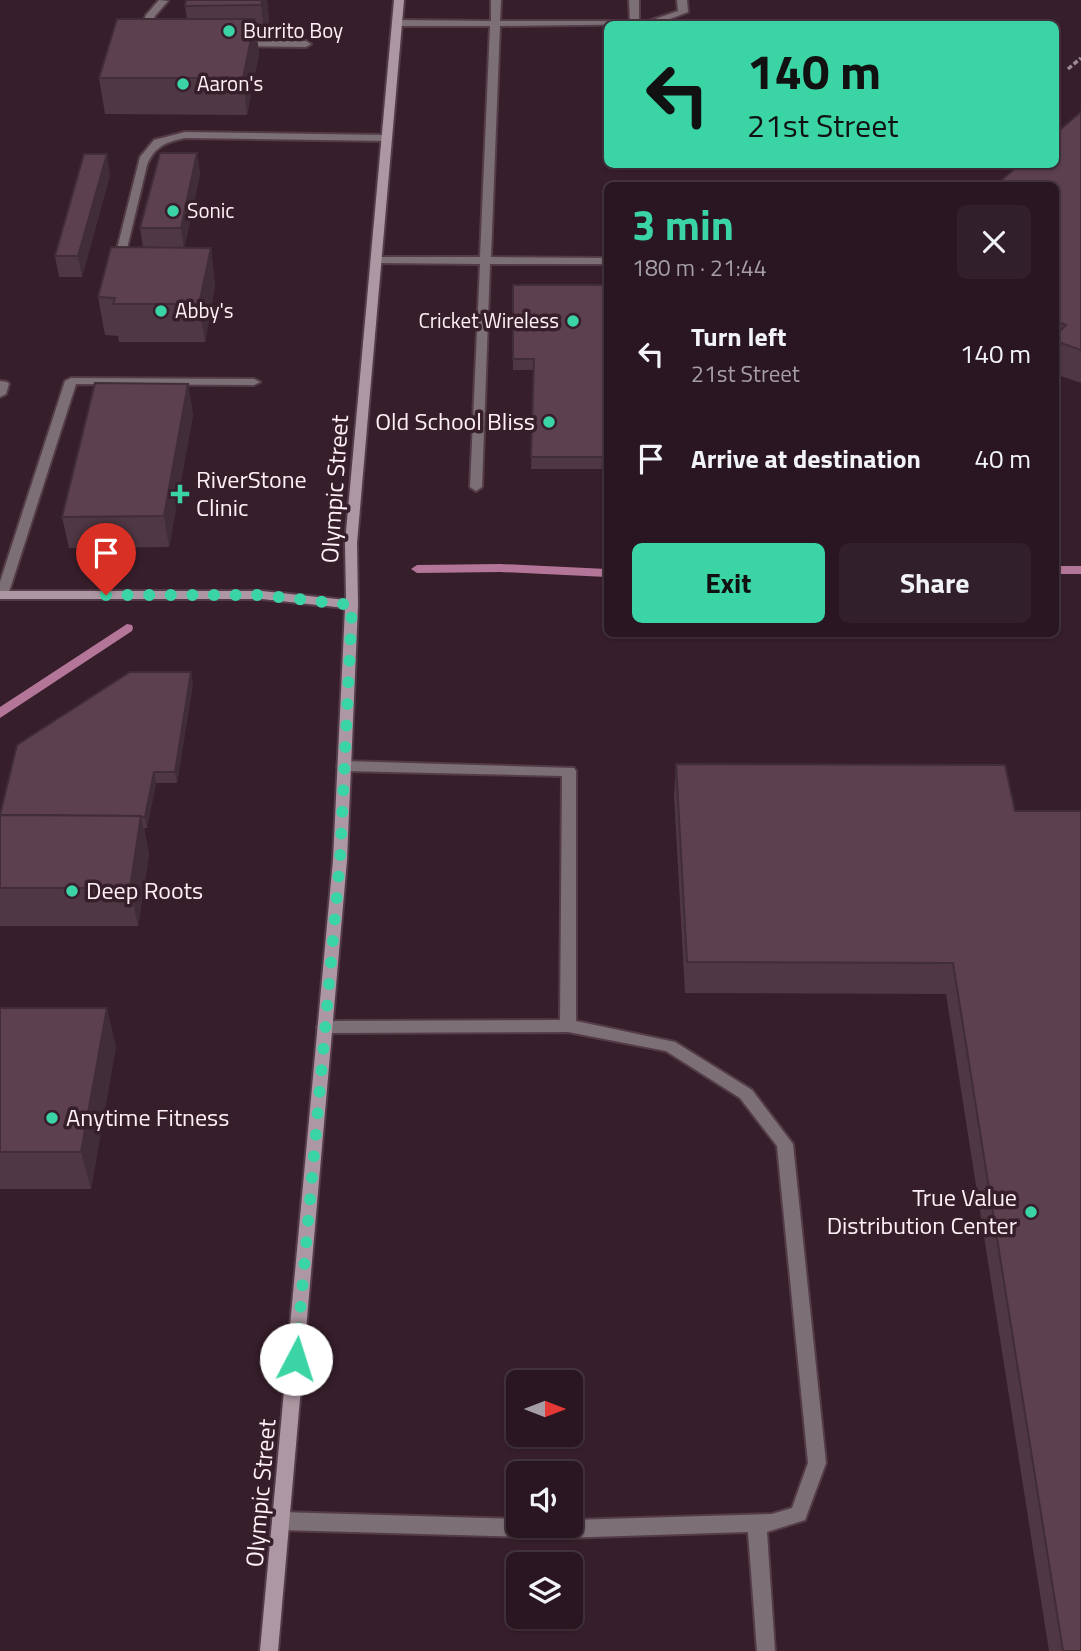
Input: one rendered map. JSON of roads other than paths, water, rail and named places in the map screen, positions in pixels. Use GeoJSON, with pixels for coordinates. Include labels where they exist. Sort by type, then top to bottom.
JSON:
{"type":"FeatureCollection","features":[{"type":"Feature","properties":{"kind":"main road","name":"Olympic Street"},"geometry":{"type":"LineString","coordinates":[[269,1651],[340,860],[352,605],[351,543],[399,0]]}},
{"type":"Feature","properties":{"kind":"main road"},"geometry":{"type":"LineString","coordinates":[[1,595],[261,595],[352,605]]}},
{"type":"Feature","properties":{"kind":"lane"},"geometry":{"type":"LineString","coordinates":[[476,487],[496,0]]}},
{"type":"Feature","properties":{"kind":"lane"},"geometry":{"type":"LineString","coordinates":[[634,0],[635,21]]}},
{"type":"Feature","properties":{"kind":"lane"},"geometry":{"type":"LineString","coordinates":[[658,21],[683,12],[682,0]]}},
{"type":"Feature","properties":{"kind":"lane"},"geometry":{"type":"LineString","coordinates":[[153,44],[142,39],[151,15],[163,1]]}},
{"type":"Feature","properties":{"kind":"lane"},"geometry":{"type":"LineString","coordinates":[[397,23],[604,24]]}},
{"type":"Feature","properties":{"kind":"lane"},"geometry":{"type":"LineString","coordinates":[[222,44],[306,44]]}},
{"type":"Feature","properties":{"kind":"lane"},"geometry":{"type":"LineString","coordinates":[[117,270],[148,149],[162,139],[185,135],[387,138]]}},
{"type":"Feature","properties":{"kind":"lane"},"geometry":{"type":"LineString","coordinates":[[377,260],[604,261]]}},
{"type":"Feature","properties":{"kind":"lane"},"geometry":{"type":"LineString","coordinates":[[1,595],[71,382],[254,382]]}},
{"type":"Feature","properties":{"kind":"lane"},"geometry":{"type":"LineString","coordinates":[[344,766],[569,771],[568,1026]]}},
{"type":"Feature","properties":{"kind":"lane"},"geometry":{"type":"LineString","coordinates":[[281,1521],[560,1529],[772,1524],[799,1514],[817,1463],[785,1144],[746,1094],[670,1046],[568,1026],[325,1027]]}},
{"type":"Feature","properties":{"kind":"lane"},"geometry":{"type":"LineString","coordinates":[[757,1524],[766,1651]]}},
{"type":"Feature","properties":{"kind":"waterway"},"geometry":{"type":"LineString","coordinates":[[417,569],[500,568],[604,573]]}},
{"type":"Feature","properties":{"kind":"waterway"},"geometry":{"type":"LineString","coordinates":[[1059,570],[1081,570]]}},
{"type":"Feature","properties":{"kind":"waterway"},"geometry":{"type":"LineString","coordinates":[[0,713],[127,628]]}},
{"type":"Feature","properties":{"kind":"place","name":"Burrito Boy"},"geometry":{"type":"Point","coordinates":[229,31]}},
{"type":"Feature","properties":{"kind":"place","name":"Aaron's"},"geometry":{"type":"Point","coordinates":[183,84]}},
{"type":"Feature","properties":{"kind":"place","name":"Sonic"},"geometry":{"type":"Point","coordinates":[173,211]}},
{"type":"Feature","properties":{"kind":"place","name":"Abby's"},"geometry":{"type":"Point","coordinates":[161,311]}},
{"type":"Feature","properties":{"kind":"place","name":"Cricket Wireless"},"geometry":{"type":"Point","coordinates":[573,321]}},
{"type":"Feature","properties":{"kind":"place","name":"Old School Bliss"},"geometry":{"type":"Point","coordinates":[549,422]}},
{"type":"Feature","properties":{"kind":"place","name":"RiverStone Clinic"},"geometry":{"type":"Point","coordinates":[180,494]}},
{"type":"Feature","properties":{"kind":"place","name":"Deep Roots"},"geometry":{"type":"Point","coordinates":[72,891]}},
{"type":"Feature","properties":{"kind":"place","name":"Anytime Fitness"},"geometry":{"type":"Point","coordinates":[52,1118]}},
{"type":"Feature","properties":{"kind":"place","name":"True Value Distribution Center"},"geometry":{"type":"Point","coordinates":[1031,1212]}}]}
